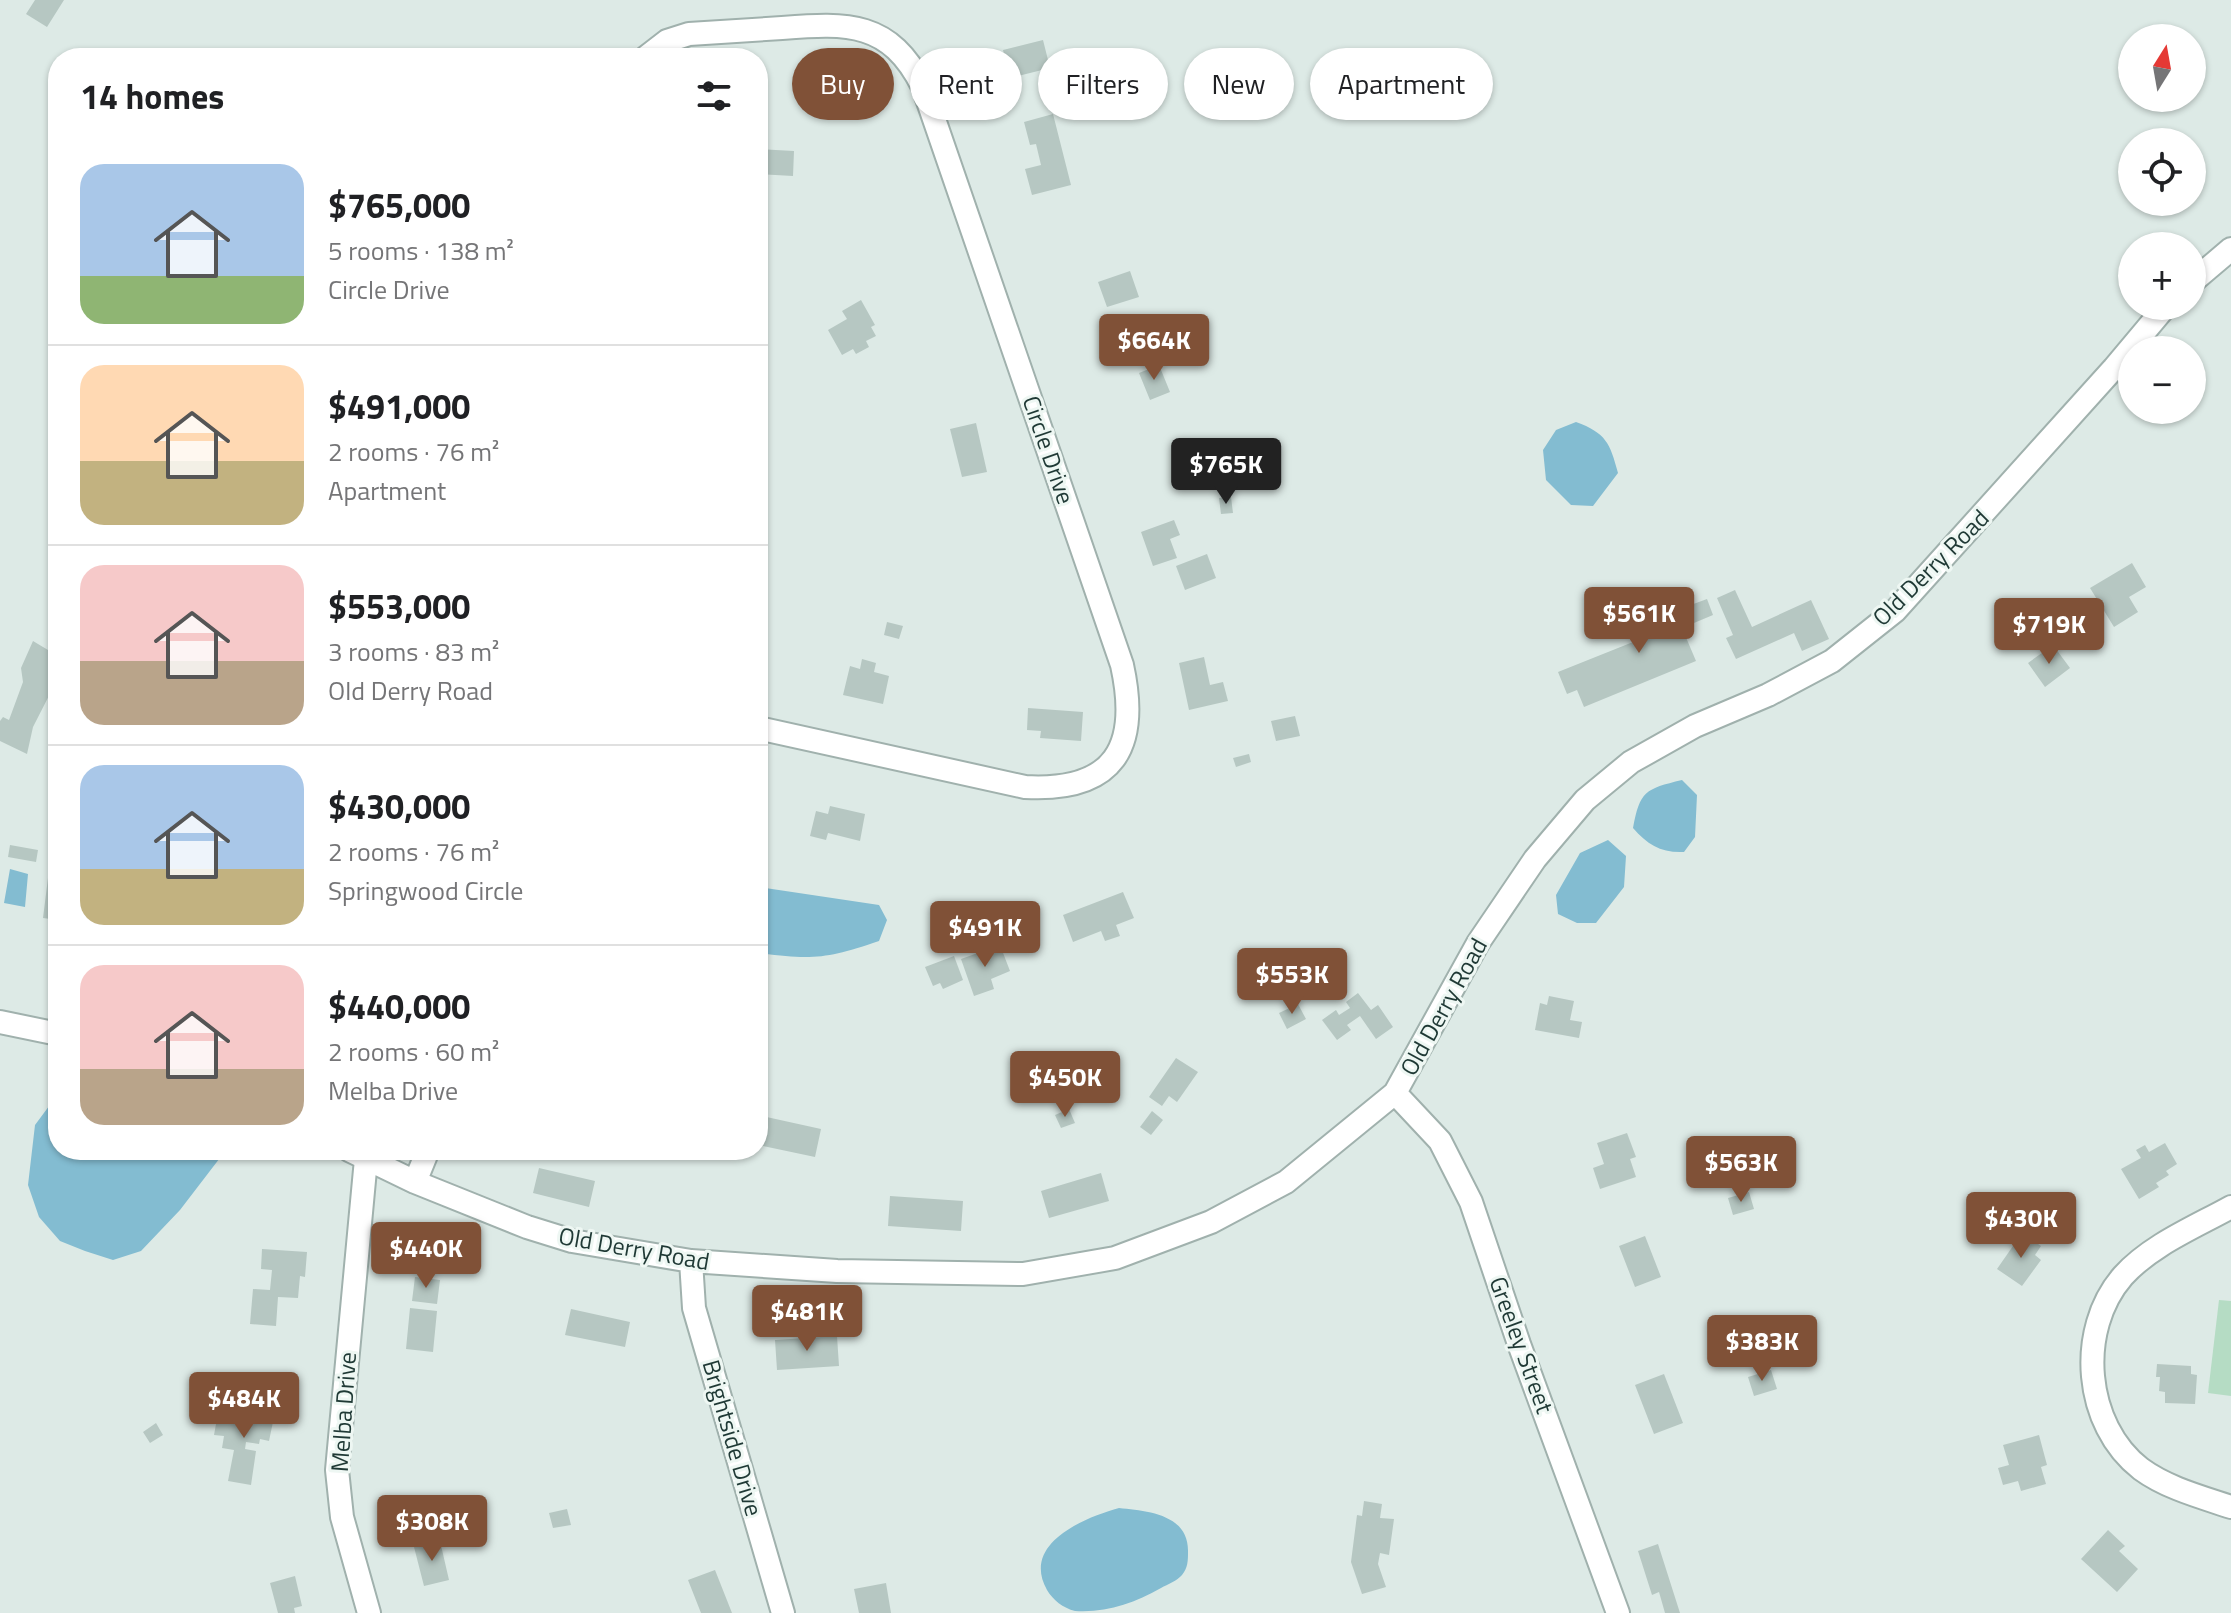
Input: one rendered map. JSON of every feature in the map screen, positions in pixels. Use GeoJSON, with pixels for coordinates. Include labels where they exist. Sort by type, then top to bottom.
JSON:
{"type":"FeatureCollection","features":[{"type":"Feature","properties":{"kind":"street","name":"Circle Drive"},"geometry":{"type":"LineString","coordinates":[[658,48],[667,41],[689,34],[830,24],[855,26],[878,34],[897,48],[912,66],[923,87],[1122,665],[1130,715],[1125,740],[1113,762],[1094,777],[1072,785],[1049,788],[1025,787],[768,730]]}},
{"type":"Feature","properties":{"kind":"street"},"geometry":{"type":"LineString","coordinates":[[2206,270],[2231,249]]}},
{"type":"Feature","properties":{"kind":"street","name":"Old Derry Road"},"geometry":{"type":"LineString","coordinates":[[369,1160],[527,1227],[572,1241],[691,1261],[837,1271],[976,1276],[1023,1274],[1115,1258],[1201,1226],[1286,1182],[1395,1093],[1478,943],[1535,859],[1585,800],[1631,762],[1656,747],[1832,661],[1895,611],[2154,320]]}},
{"type":"Feature","properties":{"kind":"street"},"geometry":{"type":"LineString","coordinates":[[0,1022],[48,1032]]}},
{"type":"Feature","properties":{"kind":"street","name":"Greeley Street"},"geometry":{"type":"LineString","coordinates":[[1395,1093],[1440,1141],[1471,1202],[1519,1344],[1618,1613]]}},
{"type":"Feature","properties":{"kind":"street","name":"Melba Drive"},"geometry":{"type":"LineString","coordinates":[[358,1160],[337,1470],[342,1517],[369,1613]]}},
{"type":"Feature","properties":{"kind":"street"},"geometry":{"type":"LineString","coordinates":[[415,1182],[424,1160]]}},
{"type":"Feature","properties":{"kind":"street"},"geometry":{"type":"LineString","coordinates":[[2231,1207],[2139,1260],[2122,1278],[2099,1319],[2092,1365],[2094,1388],[2110,1431],[2139,1467],[2158,1480],[2231,1507]]}},
{"type":"Feature","properties":{"kind":"street","name":"Brightside Drive"},"geometry":{"type":"LineString","coordinates":[[691,1261],[694,1308],[783,1613]]}},
{"type":"Feature","properties":{"kind":"green space"},"geometry":{"type":"Polygon","coordinates":[[[2219,1300],[2231,1301],[2231,1396],[2208,1393],[2219,1300]]]}},
{"type":"Feature","properties":{"kind":"water"},"geometry":{"type":"Polygon","coordinates":[[[1576,422],[1594,430],[1605,440],[1618,473],[1593,506],[1571,505],[1546,480],[1543,450],[1556,430],[1576,422]]]}},
{"type":"Feature","properties":{"kind":"water"},"geometry":{"type":"Polygon","coordinates":[[[1682,780],[1697,795],[1695,837],[1684,852],[1668,851],[1650,843],[1633,828],[1638,806],[1646,794],[1652,789],[1682,780]]]}},
{"type":"Feature","properties":{"kind":"water"},"geometry":{"type":"Polygon","coordinates":[[[1608,840],[1626,856],[1624,887],[1596,923],[1577,923],[1558,914],[1556,895],[1580,853],[1608,840]]]}},
{"type":"Feature","properties":{"kind":"water"},"geometry":{"type":"Polygon","coordinates":[[[10,869],[28,874],[25,907],[4,903],[10,869]]]}},
{"type":"Feature","properties":{"kind":"water"},"geometry":{"type":"Polygon","coordinates":[[[768,888],[879,905],[887,920],[879,941],[819,956],[768,954],[768,888]]]}},
{"type":"Feature","properties":{"kind":"water"},"geometry":{"type":"Polygon","coordinates":[[[48,1107],[48,1160],[218,1160],[180,1210],[141,1251],[113,1260],[60,1241],[39,1217],[28,1185],[35,1125],[48,1107]]]}},
{"type":"Feature","properties":{"kind":"water"},"geometry":{"type":"Polygon","coordinates":[[[1119,1508],[1153,1513],[1174,1522],[1186,1539],[1188,1552],[1184,1572],[1172,1582],[1120,1606],[1075,1611],[1062,1606],[1047,1590],[1041,1574],[1042,1559],[1049,1546],[1074,1526],[1119,1508]]]}},
{"type":"Feature","properties":{"kind":"building"},"geometry":{"type":"Polygon","coordinates":[[[35,0],[64,0],[47,27],[26,14],[35,0]]]}},
{"type":"Feature","properties":{"kind":"building"},"geometry":{"type":"Polygon","coordinates":[[[1043,40],[1045,48],[1038,48],[1038,71],[1022,75],[1022,48],[1011,48],[1043,40]]]}},
{"type":"Feature","properties":{"kind":"building"},"geometry":{"type":"Polygon","coordinates":[[[1038,118],[1055,120],[1071,185],[1032,195],[1025,169],[1041,165],[1036,144],[1030,145],[1024,122],[1038,118]]]}},
{"type":"Feature","properties":{"kind":"building"},"geometry":{"type":"Polygon","coordinates":[[[768,150],[794,151],[793,176],[768,175],[768,150]]]}},
{"type":"Feature","properties":{"kind":"building"},"geometry":{"type":"Polygon","coordinates":[[[1130,271],[1139,297],[1107,307],[1098,282],[1130,271]]]}},
{"type":"Feature","properties":{"kind":"building"},"geometry":{"type":"Polygon","coordinates":[[[861,300],[875,325],[871,327],[876,336],[866,341],[869,347],[856,354],[853,349],[842,355],[828,330],[847,319],[842,311],[861,300]]]}},
{"type":"Feature","properties":{"kind":"building"},"geometry":{"type":"Polygon","coordinates":[[[1159,365],[1170,392],[1150,400],[1139,373],[1159,365]]]}},
{"type":"Feature","properties":{"kind":"building"},"geometry":{"type":"Polygon","coordinates":[[[976,423],[987,472],[962,477],[950,429],[976,423]]]}},
{"type":"Feature","properties":{"kind":"building"},"geometry":{"type":"Polygon","coordinates":[[[1200,449],[1211,483],[1191,490],[1180,456],[1200,449]]]}},
{"type":"Feature","properties":{"kind":"building"},"geometry":{"type":"Polygon","coordinates":[[[1231,497],[1233,513],[1221,514],[1219,498],[1231,497]]]}},
{"type":"Feature","properties":{"kind":"building"},"geometry":{"type":"Polygon","coordinates":[[[1174,520],[1180,535],[1170,539],[1177,558],[1153,566],[1141,532],[1174,520]]]}},
{"type":"Feature","properties":{"kind":"building"},"geometry":{"type":"Polygon","coordinates":[[[1207,554],[1216,578],[1185,590],[1176,566],[1207,554]]]}},
{"type":"Feature","properties":{"kind":"building"},"geometry":{"type":"Polygon","coordinates":[[[2132,563],[2146,587],[2129,597],[2138,612],[2114,627],[2090,588],[2132,563]]]}},
{"type":"Feature","properties":{"kind":"building"},"geometry":{"type":"Polygon","coordinates":[[[1681,589],[1688,606],[1707,599],[1713,615],[1682,628],[1696,661],[1584,707],[1577,690],[1567,694],[1558,672],[1668,628],[1657,598],[1681,589]]]}},
{"type":"Feature","properties":{"kind":"building"},"geometry":{"type":"Polygon","coordinates":[[[1735,590],[1752,627],[1811,600],[1829,639],[1802,651],[1794,633],[1736,659],[1726,638],[1733,635],[1717,598],[1735,590]]]}},
{"type":"Feature","properties":{"kind":"building"},"geometry":{"type":"Polygon","coordinates":[[[887,622],[903,626],[899,639],[884,635],[887,622]]]}},
{"type":"Feature","properties":{"kind":"building"},"geometry":{"type":"Polygon","coordinates":[[[33,641],[48,650],[48,698],[33,727],[27,754],[0,741],[0,721],[3,717],[9,720],[23,682],[21,668],[33,641]]]}},
{"type":"Feature","properties":{"kind":"building"},"geometry":{"type":"Polygon","coordinates":[[[2053,645],[2070,668],[2045,687],[2028,663],[2053,645]]]}},
{"type":"Feature","properties":{"kind":"building"},"geometry":{"type":"Polygon","coordinates":[[[1204,657],[1210,685],[1223,682],[1228,701],[1189,710],[1179,663],[1204,657]]]}},
{"type":"Feature","properties":{"kind":"building"},"geometry":{"type":"Polygon","coordinates":[[[862,659],[876,663],[874,672],[889,676],[883,704],[843,695],[850,666],[860,669],[862,659]]]}},
{"type":"Feature","properties":{"kind":"building"},"geometry":{"type":"Polygon","coordinates":[[[1028,708],[1083,712],[1081,741],[1040,738],[1041,731],[1027,730],[1028,708]]]}},
{"type":"Feature","properties":{"kind":"building"},"geometry":{"type":"Polygon","coordinates":[[[1295,716],[1300,736],[1276,741],[1271,721],[1295,716]]]}},
{"type":"Feature","properties":{"kind":"building"},"geometry":{"type":"Polygon","coordinates":[[[1249,754],[1251,762],[1236,767],[1233,758],[1249,754]]]}},
{"type":"Feature","properties":{"kind":"building"},"geometry":{"type":"Polygon","coordinates":[[[830,806],[865,814],[860,841],[828,833],[826,840],[810,836],[816,811],[828,814],[830,806]]]}},
{"type":"Feature","properties":{"kind":"building"},"geometry":{"type":"Polygon","coordinates":[[[10,845],[38,850],[36,862],[8,857],[10,845]]]}},
{"type":"Feature","properties":{"kind":"building"},"geometry":{"type":"Polygon","coordinates":[[[48,878],[48,919],[43,918],[48,878]]]}},
{"type":"Feature","properties":{"kind":"building"},"geometry":{"type":"Polygon","coordinates":[[[1123,892],[1134,918],[1116,925],[1120,936],[1105,941],[1101,931],[1073,942],[1063,915],[1123,892]]]}},
{"type":"Feature","properties":{"kind":"building"},"geometry":{"type":"Polygon","coordinates":[[[1000,945],[1010,971],[991,979],[994,989],[974,996],[961,959],[1000,945]]]}},
{"type":"Feature","properties":{"kind":"building"},"geometry":{"type":"Polygon","coordinates":[[[954,956],[963,980],[943,989],[940,983],[933,986],[925,967],[954,956]]]}},
{"type":"Feature","properties":{"kind":"building"},"geometry":{"type":"Polygon","coordinates":[[[1358,993],[1371,1010],[1378,1005],[1393,1027],[1376,1039],[1360,1016],[1347,1025],[1351,1030],[1337,1040],[1322,1020],[1336,1010],[1339,1015],[1350,1008],[1346,1002],[1358,993]]]}},
{"type":"Feature","properties":{"kind":"building"},"geometry":{"type":"Polygon","coordinates":[[[1549,996],[1574,1001],[1570,1020],[1582,1022],[1579,1038],[1535,1030],[1540,1003],[1547,1005],[1549,996]]]}},
{"type":"Feature","properties":{"kind":"building"},"geometry":{"type":"Polygon","coordinates":[[[1298,1004],[1306,1019],[1287,1029],[1279,1013],[1298,1004]]]}},
{"type":"Feature","properties":{"kind":"building"},"geometry":{"type":"Polygon","coordinates":[[[1176,1058],[1198,1072],[1177,1102],[1169,1096],[1162,1106],[1149,1097],[1176,1058]]]}},
{"type":"Feature","properties":{"kind":"building"},"geometry":{"type":"Polygon","coordinates":[[[1069,1109],[1075,1123],[1061,1128],[1055,1115],[1069,1109]]]}},
{"type":"Feature","properties":{"kind":"building"},"geometry":{"type":"Polygon","coordinates":[[[1152,1111],[1163,1120],[1151,1135],[1140,1127],[1152,1111]]]}},
{"type":"Feature","properties":{"kind":"building"},"geometry":{"type":"Polygon","coordinates":[[[768,1117],[821,1129],[815,1157],[768,1147],[768,1117]]]}},
{"type":"Feature","properties":{"kind":"building"},"geometry":{"type":"Polygon","coordinates":[[[1627,1133],[1636,1157],[1630,1159],[1636,1177],[1600,1189],[1593,1168],[1604,1164],[1597,1143],[1627,1133]]]}},
{"type":"Feature","properties":{"kind":"building"},"geometry":{"type":"Polygon","coordinates":[[[2165,1143],[2177,1164],[2166,1171],[2169,1175],[2156,1183],[2159,1187],[2139,1199],[2121,1169],[2141,1158],[2136,1150],[2145,1145],[2149,1152],[2165,1143]]]}},
{"type":"Feature","properties":{"kind":"building"},"geometry":{"type":"Polygon","coordinates":[[[539,1168],[595,1181],[589,1207],[533,1193],[539,1168]]]}},
{"type":"Feature","properties":{"kind":"building"},"geometry":{"type":"Polygon","coordinates":[[[1101,1173],[1109,1201],[1049,1218],[1041,1191],[1101,1173]]]}},
{"type":"Feature","properties":{"kind":"building"},"geometry":{"type":"Polygon","coordinates":[[[1749,1192],[1754,1209],[1733,1215],[1728,1198],[1749,1192]]]}},
{"type":"Feature","properties":{"kind":"building"},"geometry":{"type":"Polygon","coordinates":[[[890,1196],[963,1201],[961,1231],[888,1226],[890,1196]]]}},
{"type":"Feature","properties":{"kind":"building"},"geometry":{"type":"Polygon","coordinates":[[[2022,1233],[2041,1246],[2035,1255],[2041,1260],[2022,1286],[1997,1269],[2022,1233]]]}},
{"type":"Feature","properties":{"kind":"building"},"geometry":{"type":"Polygon","coordinates":[[[1645,1236],[1661,1277],[1635,1287],[1619,1246],[1645,1236]]]}},
{"type":"Feature","properties":{"kind":"building"},"geometry":{"type":"Polygon","coordinates":[[[262,1249],[307,1252],[305,1277],[300,1276],[298,1298],[278,1297],[276,1326],[250,1324],[253,1289],[270,1290],[272,1270],[261,1269],[262,1249]]]}},
{"type":"Feature","properties":{"kind":"building"},"geometry":{"type":"Polygon","coordinates":[[[415,1277],[440,1280],[437,1304],[412,1301],[415,1277]]]}},
{"type":"Feature","properties":{"kind":"building"},"geometry":{"type":"Polygon","coordinates":[[[410,1308],[437,1311],[433,1352],[406,1349],[410,1308]]]}},
{"type":"Feature","properties":{"kind":"building"},"geometry":{"type":"Polygon","coordinates":[[[571,1309],[630,1322],[625,1347],[565,1335],[571,1309]]]}},
{"type":"Feature","properties":{"kind":"building"},"geometry":{"type":"Polygon","coordinates":[[[837,1336],[839,1366],[777,1370],[775,1340],[837,1336]]]}},
{"type":"Feature","properties":{"kind":"building"},"geometry":{"type":"Polygon","coordinates":[[[2157,1364],[2191,1366],[2191,1374],[2197,1375],[2195,1404],[2165,1403],[2165,1392],[2159,1391],[2160,1377],[2156,1377],[2157,1364]]]}},
{"type":"Feature","properties":{"kind":"building"},"geometry":{"type":"Polygon","coordinates":[[[1771,1370],[1777,1389],[1754,1396],[1748,1377],[1771,1370]]]}},
{"type":"Feature","properties":{"kind":"building"},"geometry":{"type":"Polygon","coordinates":[[[1664,1374],[1683,1423],[1654,1434],[1635,1385],[1664,1374]]]}},
{"type":"Feature","properties":{"kind":"building"},"geometry":{"type":"Polygon","coordinates":[[[251,1404],[265,1407],[263,1415],[274,1417],[269,1441],[260,1439],[259,1444],[246,1442],[245,1449],[256,1451],[251,1485],[228,1481],[234,1450],[222,1448],[224,1436],[214,1435],[218,1413],[249,1418],[251,1404]]]}},
{"type":"Feature","properties":{"kind":"building"},"geometry":{"type":"Polygon","coordinates":[[[156,1423],[163,1435],[150,1443],[143,1432],[156,1423]]]}},
{"type":"Feature","properties":{"kind":"building"},"geometry":{"type":"Polygon","coordinates":[[[2039,1435],[2047,1465],[2041,1467],[2046,1484],[2021,1491],[2018,1481],[2003,1485],[1998,1468],[2009,1465],[2003,1445],[2039,1435]]]}},
{"type":"Feature","properties":{"kind":"building"},"geometry":{"type":"Polygon","coordinates":[[[1364,1501],[1382,1504],[1380,1518],[1394,1519],[1389,1555],[1380,1553],[1378,1564],[1386,1587],[1362,1594],[1351,1562],[1357,1515],[1362,1516],[1364,1501]]]}},
{"type":"Feature","properties":{"kind":"building"},"geometry":{"type":"Polygon","coordinates":[[[567,1509],[571,1525],[553,1528],[549,1513],[567,1509]]]}},
{"type":"Feature","properties":{"kind":"building"},"geometry":{"type":"Polygon","coordinates":[[[2108,1530],[2125,1546],[2119,1551],[2138,1569],[2117,1592],[2081,1559],[2108,1530]]]}},
{"type":"Feature","properties":{"kind":"building"},"geometry":{"type":"Polygon","coordinates":[[[440,1541],[449,1580],[424,1586],[414,1547],[440,1541]]]}},
{"type":"Feature","properties":{"kind":"building"},"geometry":{"type":"Polygon","coordinates":[[[1658,1544],[1680,1613],[1665,1613],[1659,1592],[1652,1595],[1638,1551],[1658,1544]]]}},
{"type":"Feature","properties":{"kind":"building"},"geometry":{"type":"Polygon","coordinates":[[[715,1570],[732,1613],[701,1613],[688,1580],[715,1570]]]}},
{"type":"Feature","properties":{"kind":"building"},"geometry":{"type":"Polygon","coordinates":[[[295,1576],[302,1606],[294,1608],[295,1613],[278,1613],[270,1583],[295,1576]]]}},
{"type":"Feature","properties":{"kind":"building"},"geometry":{"type":"Polygon","coordinates":[[[886,1583],[891,1613],[859,1613],[854,1589],[886,1583]]]}}]}
